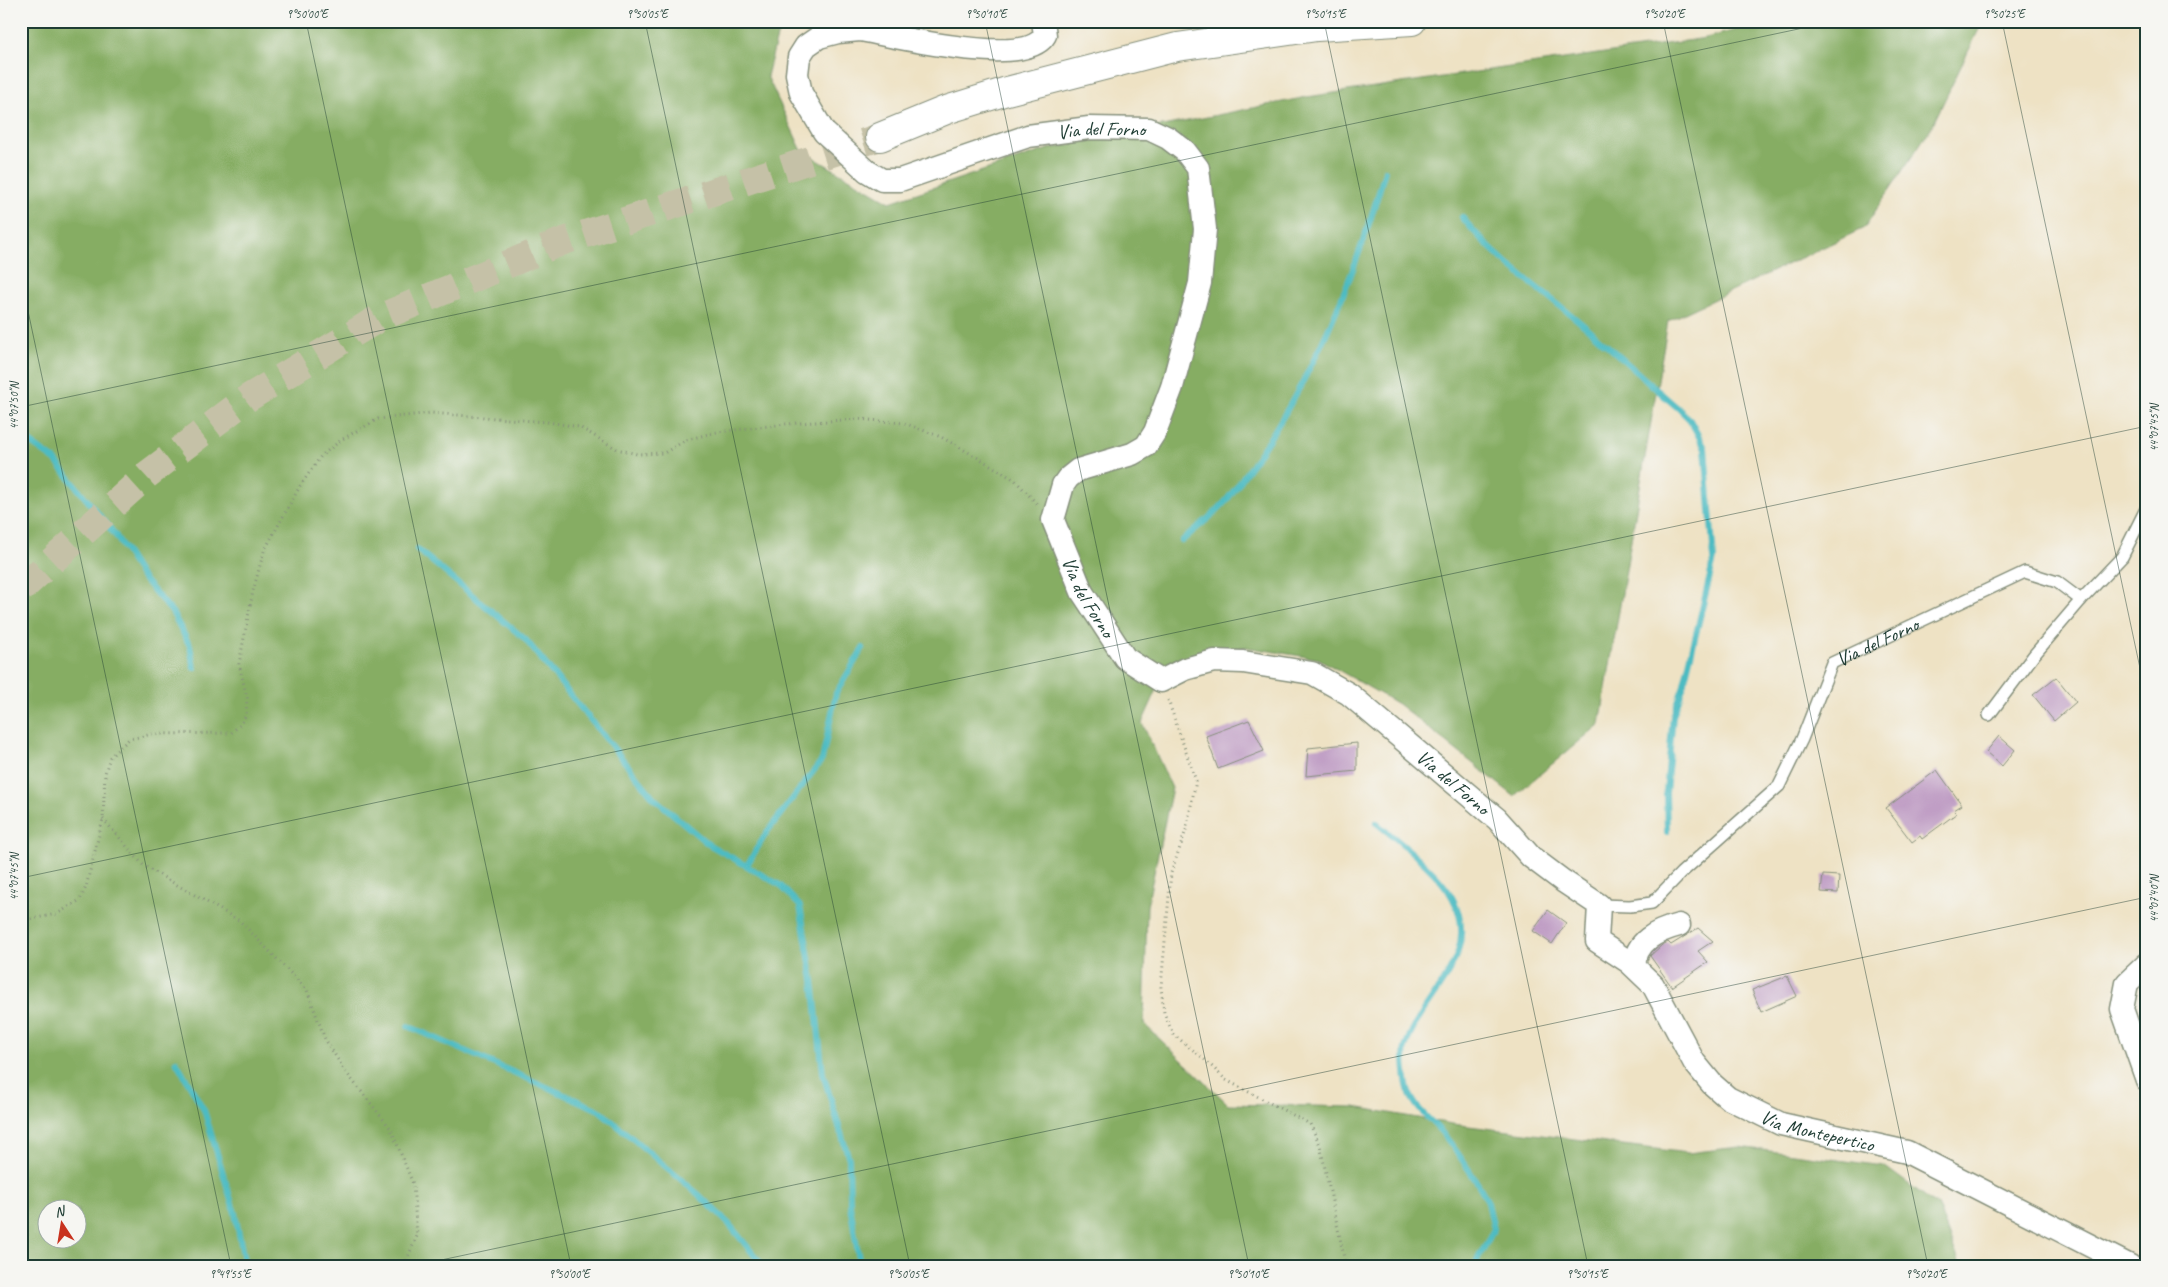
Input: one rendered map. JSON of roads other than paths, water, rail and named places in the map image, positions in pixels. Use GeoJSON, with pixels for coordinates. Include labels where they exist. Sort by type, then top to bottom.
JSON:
{"type":"FeatureCollection","features":[{"type":"Feature","properties":{"kind":"highway"},"geometry":{"type":"LineString","coordinates":[[880,137],[946,110],[1007,90],[1177,47],[1317,27],[1412,21]]}},
{"type":"Feature","properties":{"kind":"street","name":"Via del Forno"},"geometry":{"type":"LineString","coordinates":[[1043,21],[1045,35],[1036,45],[998,52],[966,49],[860,30],[838,32],[820,36],[806,46],[799,57],[798,74],[801,93],[824,132],[866,171],[882,180],[900,180],[1028,136],[1089,128],[1149,129],[1168,138],[1185,151],[1198,168],[1205,229],[1200,283],[1172,387],[1156,432],[1146,446],[1132,454],[1078,470],[1068,478],[1063,485],[1053,520],[1082,592],[1125,658],[1161,682],[1185,669],[1214,661],[1243,662],[1312,673],[1349,694],[1497,819],[1532,857],[1562,881],[1599,905]]}},
{"type":"Feature","properties":{"kind":"street","name":"Via Montepertico"},"geometry":{"type":"LineString","coordinates":[[1599,905],[1597,941],[1634,966],[1653,985],[1694,1062],[1712,1084],[1728,1098],[1781,1124],[1907,1152],[2130,1266]]}},
{"type":"Feature","properties":{"kind":"street"},"geometry":{"type":"LineString","coordinates":[[1634,966],[1635,953],[1652,936],[1679,925]]}},
{"type":"Feature","properties":{"kind":"street"},"geometry":{"type":"LineString","coordinates":[[2147,964],[2127,983],[2122,1009],[2147,1080]]}},
{"type":"Feature","properties":{"kind":"lane"},"geometry":{"type":"LineString","coordinates":[[1989,715],[2034,655],[2080,600],[2122,557],[2147,507]]}},
{"type":"Feature","properties":{"kind":"lane","name":"Via del Forno"},"geometry":{"type":"LineString","coordinates":[[1599,905],[1630,906],[1652,903],[1680,873],[1779,786],[1802,739],[1832,663],[2025,572],[2057,582],[2080,600]]}},
{"type":"Feature","properties":{"kind":"waterway"},"geometry":{"type":"LineString","coordinates":[[1182,541],[1228,498],[1253,463],[1296,395],[1347,285],[1374,210],[1385,171]]}},
{"type":"Feature","properties":{"kind":"waterway"},"geometry":{"type":"LineString","coordinates":[[1462,217],[1474,232],[1501,258],[1588,329],[1678,408],[1690,420],[1705,448],[1714,559],[1683,688],[1673,716],[1666,793],[1667,832]]}},
{"type":"Feature","properties":{"kind":"waterway"},"geometry":{"type":"LineString","coordinates":[[21,436],[55,460],[116,536],[141,576],[172,612],[190,646],[194,668]]}},
{"type":"Feature","properties":{"kind":"waterway"},"geometry":{"type":"LineString","coordinates":[[417,549],[525,639],[654,798],[708,844],[780,885],[800,906],[813,980],[823,1074],[849,1159],[850,1205],[860,1266]]}},
{"type":"Feature","properties":{"kind":"waterway"},"geometry":{"type":"LineString","coordinates":[[747,865],[767,832],[822,760],[836,693],[863,648]]}},
{"type":"Feature","properties":{"kind":"waterway"},"geometry":{"type":"LineString","coordinates":[[1376,823],[1417,857],[1438,878],[1452,897],[1460,919],[1461,938],[1456,957],[1447,975],[1413,1029],[1405,1048],[1404,1061],[1407,1085],[1418,1108],[1451,1144],[1476,1180],[1488,1203],[1494,1229],[1474,1266]]}},
{"type":"Feature","properties":{"kind":"waterway"},"geometry":{"type":"LineString","coordinates":[[408,1026],[599,1110],[698,1194],[729,1224],[763,1266]]}},
{"type":"Feature","properties":{"kind":"waterway"},"geometry":{"type":"LineString","coordinates":[[176,1061],[204,1110],[235,1213],[245,1266]]}},
{"type":"Feature","properties":{"kind":"tunnel"},"geometry":{"type":"LineString","coordinates":[[21,589],[148,474],[248,398],[379,318],[561,242],[880,137]]}}]}
